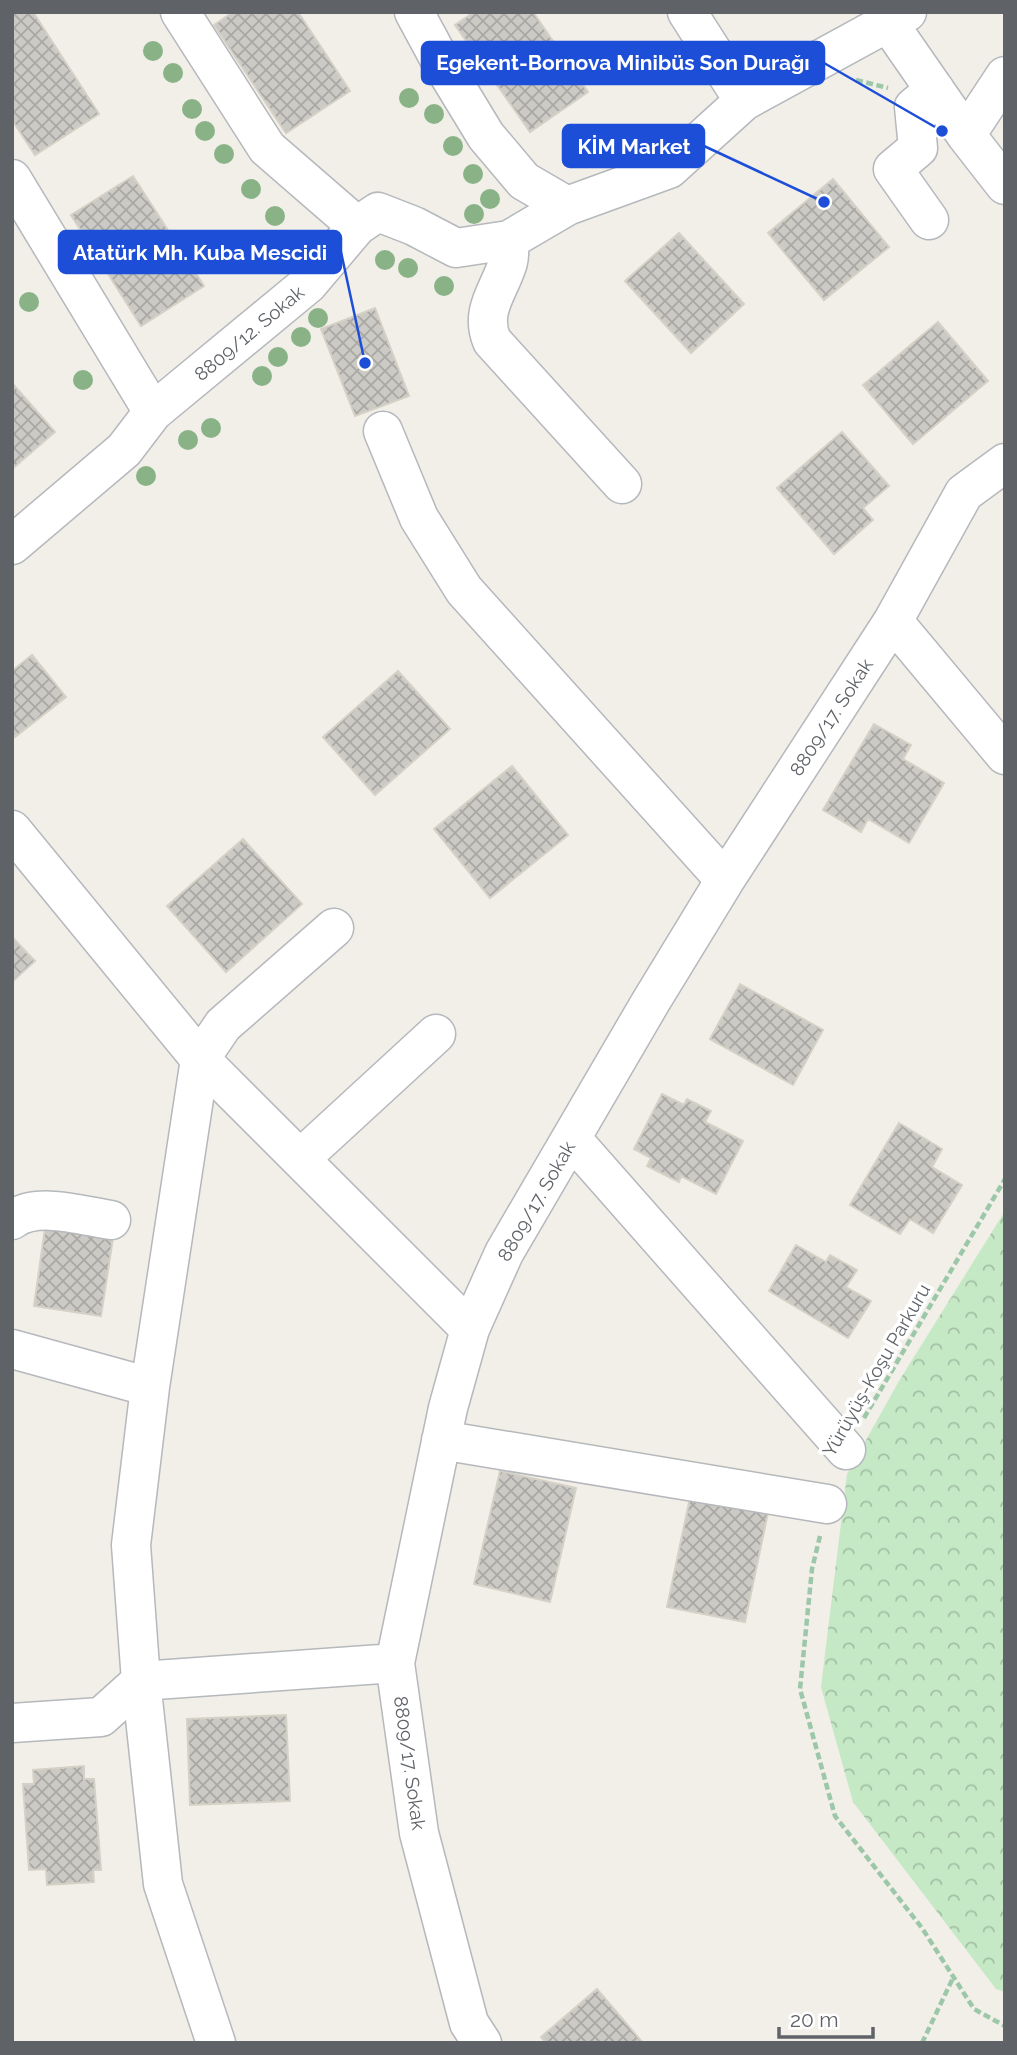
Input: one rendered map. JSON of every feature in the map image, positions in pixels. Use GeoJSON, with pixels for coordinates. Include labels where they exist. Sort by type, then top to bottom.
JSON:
{"type":"FeatureCollection","features":[{"type":"Feature","properties":{"kind":"street"},"geometry":{"type":"LineString","coordinates":[[180,12],[267,148],[357,226],[378,212],[414,226],[456,248],[509,240],[567,206],[669,169],[744,101],[894,16],[935,90],[1005,186]]}},
{"type":"Feature","properties":{"kind":"street"},"geometry":{"type":"LineString","coordinates":[[414,12],[486,136],[524,181],[567,206]]}},
{"type":"Feature","properties":{"kind":"street"},"geometry":{"type":"LineString","coordinates":[[687,12],[744,101]]}},
{"type":"Feature","properties":{"kind":"street"},"geometry":{"type":"LineString","coordinates":[[966,135],[1005,76]]}},
{"type":"Feature","properties":{"kind":"street"},"geometry":{"type":"LineString","coordinates":[[929,220],[893,169],[918,148],[914,107],[935,90]]}},
{"type":"Feature","properties":{"kind":"street"},"geometry":{"type":"LineString","coordinates":[[12,179],[153,412]]}},
{"type":"Feature","properties":{"kind":"street","name":"8809/12. Sokak"},"geometry":{"type":"LineString","coordinates":[[12,545],[124,450],[153,412],[308,284],[357,226]]}},
{"type":"Feature","properties":{"kind":"street"},"geometry":{"type":"LineString","coordinates":[[509,240],[509,260],[487,315],[487,330],[492,341],[622,484]]}},
{"type":"Feature","properties":{"kind":"street"},"geometry":{"type":"LineString","coordinates":[[383,431],[419,518],[464,590],[725,880]]}},
{"type":"Feature","properties":{"kind":"street","name":"8809/17. Sokak"},"geometry":{"type":"LineString","coordinates":[[482,2043],[469,2023],[419,1833],[395,1663],[447,1408],[470,1329],[505,1254],[650,1003],[725,880],[892,621],[964,494],[1005,463]]}},
{"type":"Feature","properties":{"kind":"street"},"geometry":{"type":"LineString","coordinates":[[892,621],[1005,755]]}},
{"type":"Feature","properties":{"kind":"street"},"geometry":{"type":"LineString","coordinates":[[12,830],[200,1059],[470,1329]]}},
{"type":"Feature","properties":{"kind":"street"},"geometry":{"type":"LineString","coordinates":[[216,2043],[163,1884],[141,1681],[131,1545],[150,1387],[200,1059],[223,1025],[334,928]]}},
{"type":"Feature","properties":{"kind":"street"},"geometry":{"type":"LineString","coordinates":[[300,1159],[436,1034]]}},
{"type":"Feature","properties":{"kind":"street"},"geometry":{"type":"LineString","coordinates":[[571,1138],[846,1450]]}},
{"type":"Feature","properties":{"kind":"street"},"geometry":{"type":"LineString","coordinates":[[12,1220],[31,1211],[45,1210],[111,1220]]}},
{"type":"Feature","properties":{"kind":"street"},"geometry":{"type":"LineString","coordinates":[[12,1349],[150,1387]]}},
{"type":"Feature","properties":{"kind":"street"},"geometry":{"type":"LineString","coordinates":[[441,1440],[827,1504]]}},
{"type":"Feature","properties":{"kind":"street"},"geometry":{"type":"LineString","coordinates":[[12,1723],[101,1717],[141,1681],[395,1663]]}},
{"type":"Feature","properties":{"kind":"path"},"geometry":{"type":"LineString","coordinates":[[845,78],[895,90]]}},
{"type":"Feature","properties":{"kind":"path","name":"Yürüyüş-Koşu Parkuru"},"geometry":{"type":"LineString","coordinates":[[846,1450],[1005,1179]]}},
{"type":"Feature","properties":{"kind":"path"},"geometry":{"type":"LineString","coordinates":[[827,1504],[812,1569],[800,1689],[835,1816],[922,1928],[974,2009],[1005,2026]]}},
{"type":"Feature","properties":{"kind":"path"},"geometry":{"type":"LineString","coordinates":[[922,2043],[954,1978]]}},
{"type":"Feature","properties":{"kind":"green space"},"geometry":{"type":"Polygon","coordinates":[[[1005,1211],[1005,1992],[996,1989],[853,1802],[821,1687],[847,1474],[899,1381],[1005,1211]]]}},
{"type":"Feature","properties":{"kind":"building"},"geometry":{"type":"Polygon","coordinates":[[[33,12],[99,114],[35,155],[12,120],[12,14],[33,12]]]}},
{"type":"Feature","properties":{"kind":"building"},"geometry":{"type":"Polygon","coordinates":[[[233,12],[298,12],[350,91],[286,133],[214,25],[233,12]]]}},
{"type":"Feature","properties":{"kind":"building"},"geometry":{"type":"Polygon","coordinates":[[[474,12],[533,12],[588,92],[530,132],[455,25],[474,12]]]}},
{"type":"Feature","properties":{"kind":"building"},"geometry":{"type":"Polygon","coordinates":[[[133,176],[204,286],[141,326],[71,215],[133,176]]]}},
{"type":"Feature","properties":{"kind":"building"},"geometry":{"type":"Polygon","coordinates":[[[833,179],[889,247],[824,300],[768,233],[833,179]]]}},
{"type":"Feature","properties":{"kind":"building"},"geometry":{"type":"Polygon","coordinates":[[[679,233],[744,304],[691,353],[625,281],[679,233]]]}},
{"type":"Feature","properties":{"kind":"building"},"geometry":{"type":"Polygon","coordinates":[[[375,308],[409,396],[355,416],[321,329],[375,308]]]}},
{"type":"Feature","properties":{"kind":"building"},"geometry":{"type":"Polygon","coordinates":[[[938,322],[988,381],[913,444],[863,385],[938,322]]]}},
{"type":"Feature","properties":{"kind":"building"},"geometry":{"type":"Polygon","coordinates":[[[12,383],[55,432],[12,469],[12,383]]]}},
{"type":"Feature","properties":{"kind":"building"},"geometry":{"type":"Polygon","coordinates":[[[842,432],[889,486],[863,508],[873,520],[834,554],[777,488],[842,432]]]}},
{"type":"Feature","properties":{"kind":"building"},"geometry":{"type":"Polygon","coordinates":[[[32,655],[66,697],[15,737],[12,733],[12,671],[32,655]]]}},
{"type":"Feature","properties":{"kind":"building"},"geometry":{"type":"Polygon","coordinates":[[[398,671],[450,729],[375,795],[323,737],[398,671]]]}},
{"type":"Feature","properties":{"kind":"building"},"geometry":{"type":"Polygon","coordinates":[[[874,724],[911,745],[903,759],[944,783],[909,843],[868,819],[861,832],[823,810],[874,724]]]}},
{"type":"Feature","properties":{"kind":"building"},"geometry":{"type":"Polygon","coordinates":[[[512,766],[568,835],[490,898],[434,829],[512,766]]]}},
{"type":"Feature","properties":{"kind":"building"},"geometry":{"type":"Polygon","coordinates":[[[243,839],[302,904],[226,972],[167,906],[243,839]]]}},
{"type":"Feature","properties":{"kind":"building"},"geometry":{"type":"Polygon","coordinates":[[[12,937],[35,961],[12,982],[12,937]]]}},
{"type":"Feature","properties":{"kind":"building"},"geometry":{"type":"Polygon","coordinates":[[[740,984],[823,1030],[793,1085],[710,1039],[740,984]]]}},
{"type":"Feature","properties":{"kind":"building"},"geometry":{"type":"Polygon","coordinates":[[[662,1094],[684,1105],[687,1099],[711,1111],[705,1122],[743,1141],[716,1194],[681,1176],[679,1182],[647,1166],[651,1158],[634,1149],[662,1094]]]}},
{"type":"Feature","properties":{"kind":"building"},"geometry":{"type":"Polygon","coordinates":[[[899,1123],[942,1149],[932,1167],[962,1185],[933,1233],[910,1219],[900,1234],[850,1205],[899,1123]]]}},
{"type":"Feature","properties":{"kind":"building"},"geometry":{"type":"Polygon","coordinates":[[[45,1228],[113,1238],[101,1316],[34,1306],[45,1228]]]}},
{"type":"Feature","properties":{"kind":"building"},"geometry":{"type":"Polygon","coordinates":[[[796,1245],[826,1262],[830,1255],[857,1270],[846,1287],[871,1301],[848,1338],[769,1291],[796,1245]]]}},
{"type":"Feature","properties":{"kind":"building"},"geometry":{"type":"Polygon","coordinates":[[[500,1471],[576,1488],[550,1602],[474,1584],[500,1471]]]}},
{"type":"Feature","properties":{"kind":"building"},"geometry":{"type":"Polygon","coordinates":[[[691,1493],[769,1508],[745,1622],[667,1607],[691,1493]]]}},
{"type":"Feature","properties":{"kind":"building"},"geometry":{"type":"Polygon","coordinates":[[[286,1715],[290,1801],[190,1805],[187,1719],[286,1715]]]}},
{"type":"Feature","properties":{"kind":"building"},"geometry":{"type":"Polygon","coordinates":[[[84,1766],[84,1779],[94,1779],[101,1870],[93,1870],[94,1882],[47,1885],[46,1869],[29,1870],[23,1784],[34,1784],[33,1770],[84,1766]]]}},
{"type":"Feature","properties":{"kind":"building"},"geometry":{"type":"Polygon","coordinates":[[[597,1989],[643,2043],[546,2043],[541,2037],[597,1989]]]}},
{"type":"Feature","properties":{"kind":"place","name":"Egekent-Bornova Minibüs Son Durağı"},"geometry":{"type":"Point","coordinates":[942,131]}},
{"type":"Feature","properties":{"kind":"place","name":"KİM Market"},"geometry":{"type":"Point","coordinates":[824,202]}},
{"type":"Feature","properties":{"kind":"place","name":"Atatürk Mh. Kuba Mescidi"},"geometry":{"type":"Point","coordinates":[365,363]}}]}
